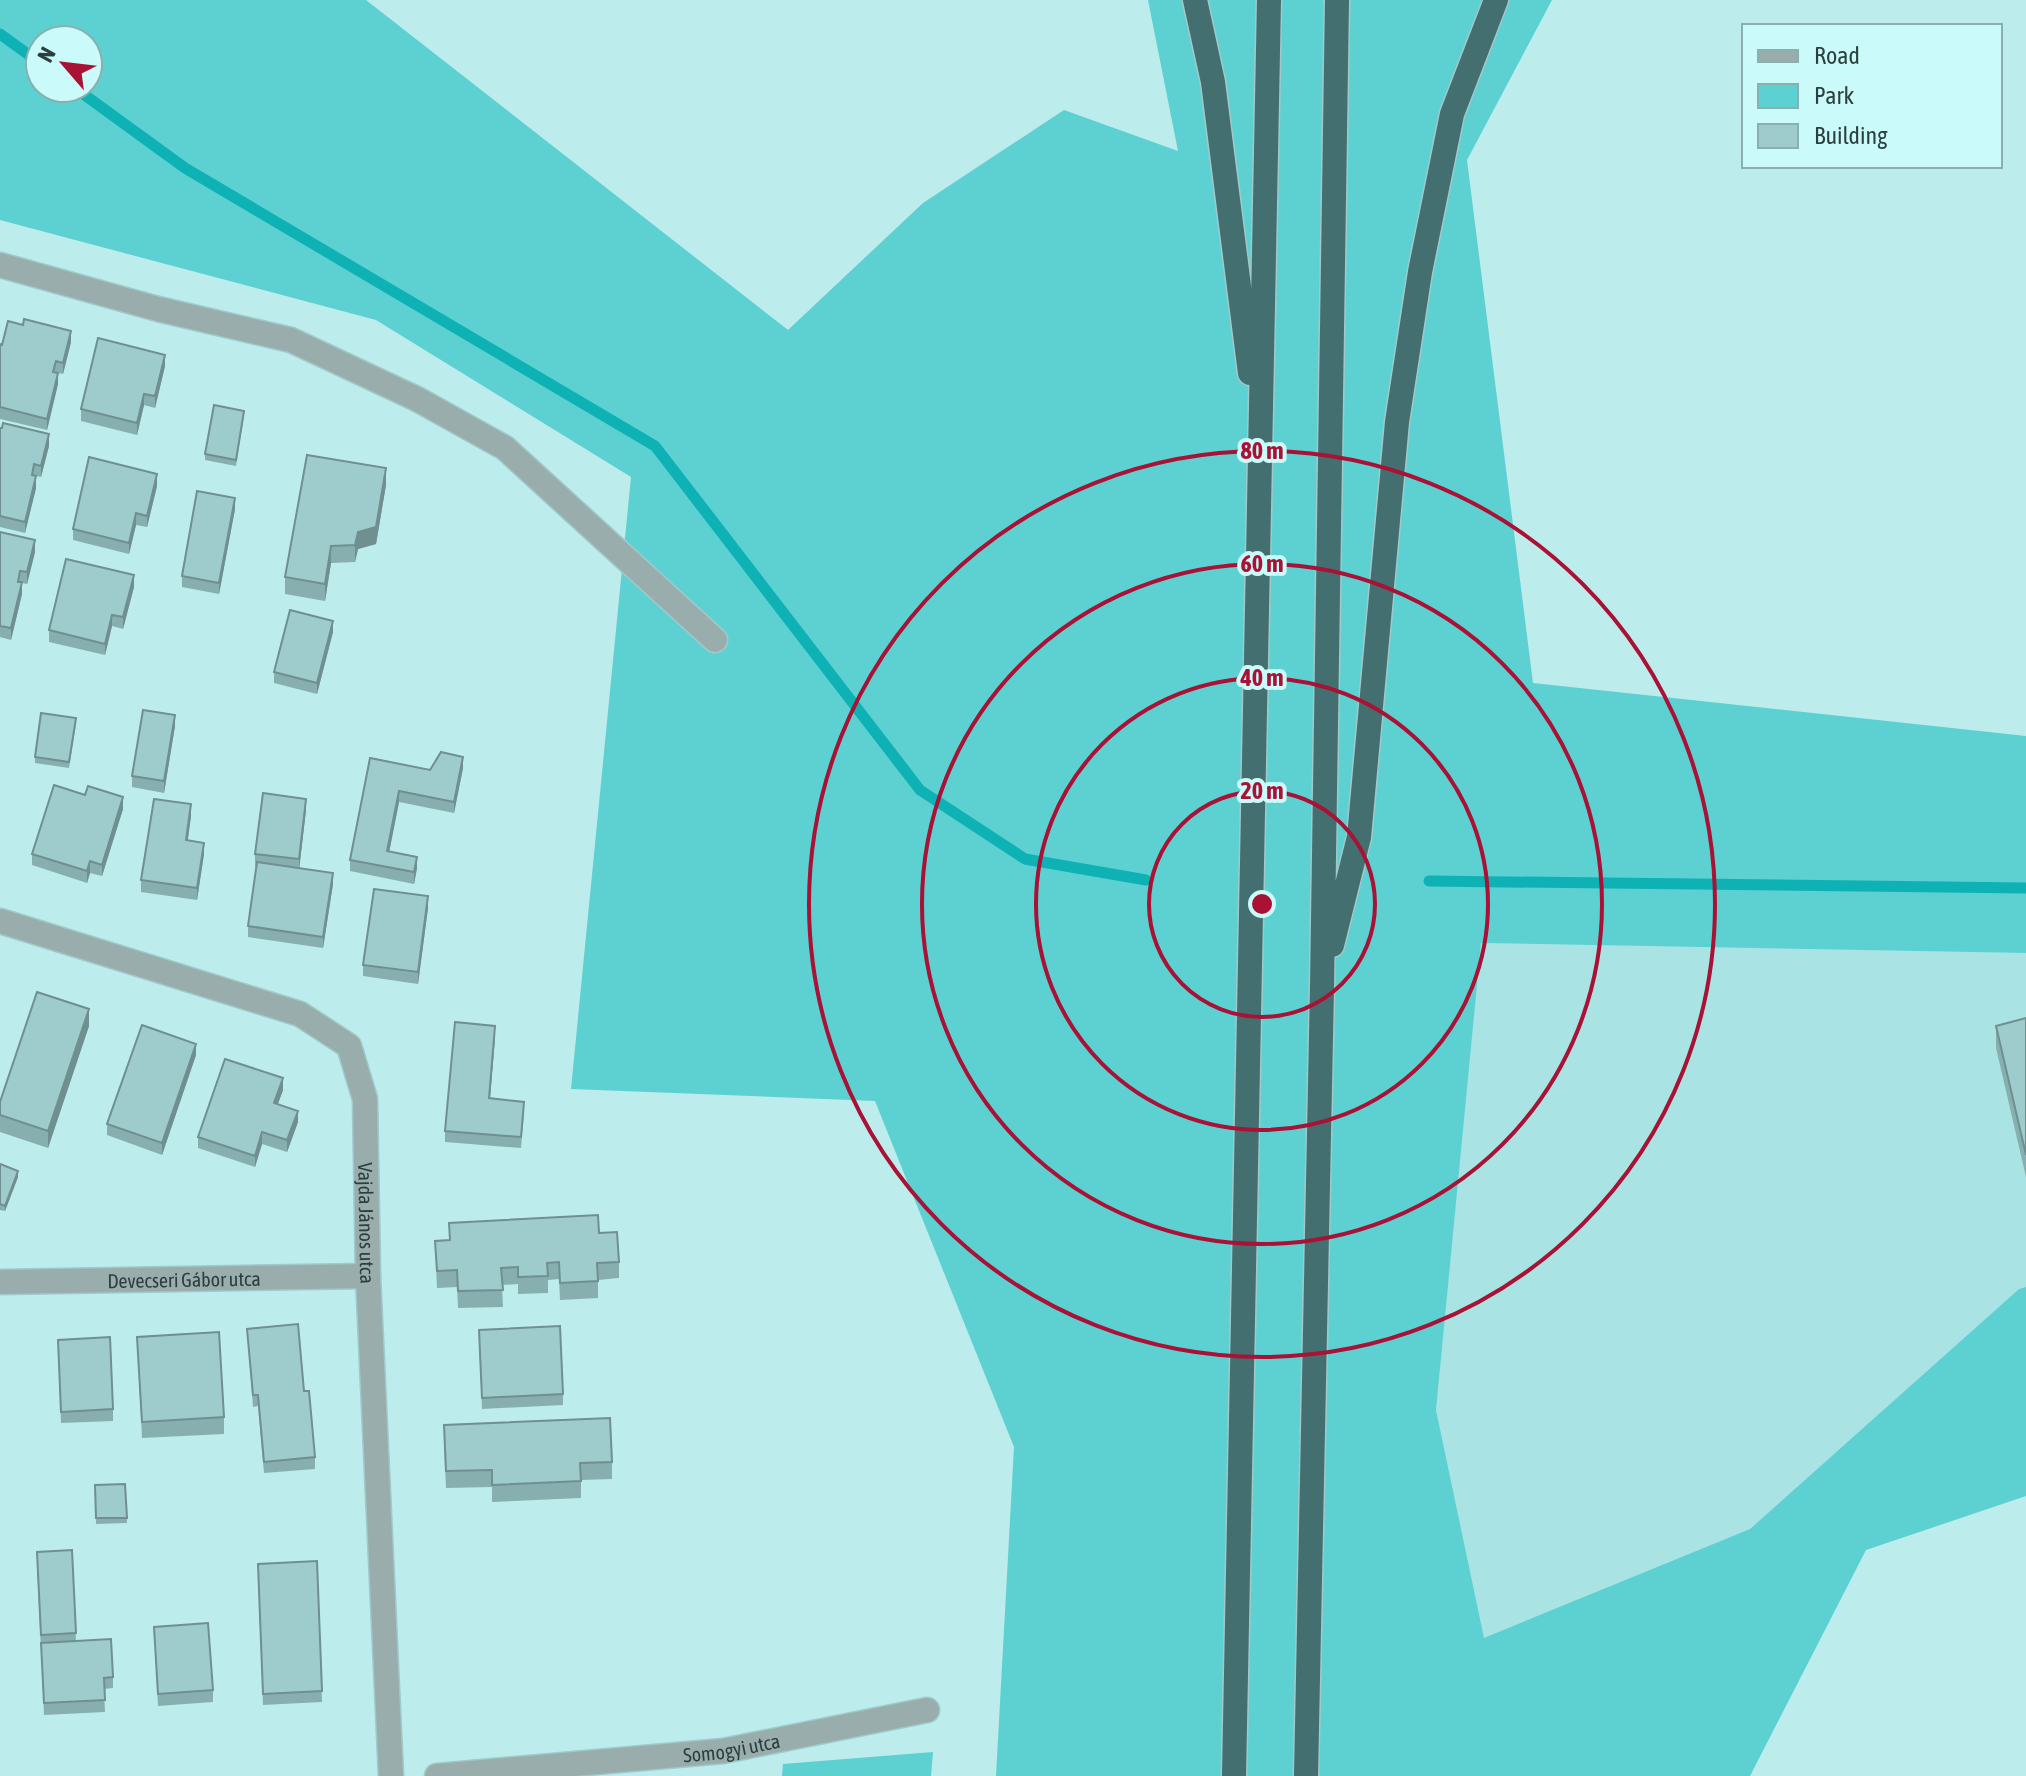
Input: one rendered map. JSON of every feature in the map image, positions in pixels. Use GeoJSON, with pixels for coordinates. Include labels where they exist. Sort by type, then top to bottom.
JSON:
{"type":"FeatureCollection","features":[{"type":"Feature","properties":{"kind":"highway"},"geometry":{"type":"LineString","coordinates":[[1195,0],[1213,82],[1261,459]]}},
{"type":"Feature","properties":{"kind":"highway"},"geometry":{"type":"LineString","coordinates":[[1234,1776],[1269,0]]}},
{"type":"Feature","properties":{"kind":"highway"},"geometry":{"type":"LineString","coordinates":[[1306,1776],[1337,0]]}},
{"type":"Feature","properties":{"kind":"highway"},"geometry":{"type":"LineString","coordinates":[[1322,987],[1359,837],[1397,422],[1420,272],[1452,114],[1496,0]]}},
{"type":"Feature","properties":{"kind":"street"},"geometry":{"type":"LineString","coordinates":[[0,265],[158,309],[291,340],[417,399],[505,448],[715,640]]}},
{"type":"Feature","properties":{"kind":"street","name":"Vajda János utca"},"geometry":{"type":"LineString","coordinates":[[0,921],[300,1014],[349,1046],[365,1099],[368,1276],[391,1776]]}},
{"type":"Feature","properties":{"kind":"street","name":"Devecseri Gábor utca"},"geometry":{"type":"LineString","coordinates":[[0,1282],[368,1276]]}},
{"type":"Feature","properties":{"kind":"street","name":"Somogyi utca"},"geometry":{"type":"LineString","coordinates":[[437,1776],[723,1751],[927,1710]]}},
{"type":"Feature","properties":{"kind":"street"},"geometry":{"type":"LineString","coordinates":[[721,1776],[723,1751]]}},
{"type":"Feature","properties":{"kind":"shaded area"},"geometry":{"type":"Polygon","coordinates":[[[1480,943],[2026,953],[2026,1287],[2019,1289],[1750,1529],[1484,1639],[1436,1410],[1480,943]]]}},
{"type":"Feature","properties":{"kind":"green space"},"geometry":{"type":"Polygon","coordinates":[[[0,0],[366,0],[788,330],[923,203],[1064,110],[1178,151],[1148,0],[1552,0],[1467,160],[1533,683],[2026,736],[2026,953],[1481,943],[1436,1410],[1484,1638],[1750,1529],[2019,1289],[2026,1287],[2026,1496],[1866,1550],[1750,1776],[996,1776],[1014,1447],[875,1101],[571,1089],[631,477],[376,320],[0,220],[0,0]]]}},
{"type":"Feature","properties":{"kind":"green space"},"geometry":{"type":"Polygon","coordinates":[[[933,1752],[931,1776],[782,1776],[783,1764],[933,1752]]]}},
{"type":"Feature","properties":{"kind":"building"},"geometry":{"type":"Polygon","coordinates":[[[24,319],[71,331],[63,363],[56,361],[53,372],[58,373],[47,419],[0,407],[0,344],[8,321],[23,325],[24,319]]]}},
{"type":"Feature","properties":{"kind":"building"},"geometry":{"type":"Polygon","coordinates":[[[98,338],[165,355],[155,396],[144,394],[137,423],[81,409],[98,338]]]}},
{"type":"Feature","properties":{"kind":"building"},"geometry":{"type":"Polygon","coordinates":[[[214,405],[244,411],[236,460],[205,454],[214,405]]]}},
{"type":"Feature","properties":{"kind":"building"},"geometry":{"type":"Polygon","coordinates":[[[3,423],[49,434],[41,466],[34,464],[32,475],[36,476],[25,522],[0,516],[0,428],[3,423]]]}},
{"type":"Feature","properties":{"kind":"building"},"geometry":{"type":"Polygon","coordinates":[[[307,455],[386,468],[376,527],[358,532],[355,545],[331,546],[325,584],[285,577],[307,455]]]}},
{"type":"Feature","properties":{"kind":"building"},"geometry":{"type":"Polygon","coordinates":[[[89,457],[157,474],[147,516],[136,513],[129,543],[73,529],[89,457]]]}},
{"type":"Feature","properties":{"kind":"building"},"geometry":{"type":"Polygon","coordinates":[[[197,491],[235,498],[219,583],[182,576],[197,491]]]}},
{"type":"Feature","properties":{"kind":"building"},"geometry":{"type":"Polygon","coordinates":[[[0,532],[35,540],[27,572],[20,571],[18,582],[22,582],[11,628],[0,626],[0,532]]]}},
{"type":"Feature","properties":{"kind":"building"},"geometry":{"type":"Polygon","coordinates":[[[66,559],[134,575],[123,617],[112,615],[105,644],[49,630],[66,559]]]}},
{"type":"Feature","properties":{"kind":"building"},"geometry":{"type":"Polygon","coordinates":[[[290,610],[333,621],[317,683],[274,672],[290,610]]]}},
{"type":"Feature","properties":{"kind":"building"},"geometry":{"type":"Polygon","coordinates":[[[143,710],[175,715],[164,781],[132,776],[143,710]]]}},
{"type":"Feature","properties":{"kind":"building"},"geometry":{"type":"Polygon","coordinates":[[[41,713],[76,718],[69,762],[35,757],[41,713]]]}},
{"type":"Feature","properties":{"kind":"building"},"geometry":{"type":"Polygon","coordinates":[[[441,752],[463,757],[454,802],[399,791],[387,851],[417,857],[414,872],[350,860],[370,758],[430,770],[441,752]]]}},
{"type":"Feature","properties":{"kind":"building"},"geometry":{"type":"Polygon","coordinates":[[[54,785],[85,795],[88,786],[123,797],[102,865],[90,861],[87,871],[32,854],[54,785]]]}},
{"type":"Feature","properties":{"kind":"building"},"geometry":{"type":"Polygon","coordinates":[[[263,793],[306,799],[299,859],[255,854],[263,793]]]}},
{"type":"Feature","properties":{"kind":"building"},"geometry":{"type":"Polygon","coordinates":[[[154,799],[191,804],[186,840],[204,843],[197,888],[141,880],[154,799]]]}},
{"type":"Feature","properties":{"kind":"building"},"geometry":{"type":"Polygon","coordinates":[[[257,862],[333,873],[323,937],[248,926],[257,862]]]}},
{"type":"Feature","properties":{"kind":"building"},"geometry":{"type":"Polygon","coordinates":[[[374,889],[428,896],[418,972],[363,965],[374,889]]]}},
{"type":"Feature","properties":{"kind":"building"},"geometry":{"type":"Polygon","coordinates":[[[37,992],[89,1009],[48,1131],[0,1115],[0,1102],[37,992]]]}},
{"type":"Feature","properties":{"kind":"building"},"geometry":{"type":"Polygon","coordinates":[[[2026,1018],[2026,1155],[1996,1026],[2026,1018]]]}},
{"type":"Feature","properties":{"kind":"building"},"geometry":{"type":"Polygon","coordinates":[[[455,1022],[495,1026],[489,1098],[524,1102],[521,1137],[445,1131],[455,1022]]]}},
{"type":"Feature","properties":{"kind":"building"},"geometry":{"type":"Polygon","coordinates":[[[142,1025],[196,1044],[162,1143],[107,1124],[142,1025]]]}},
{"type":"Feature","properties":{"kind":"building"},"geometry":{"type":"Polygon","coordinates":[[[225,1059],[283,1078],[274,1103],[298,1111],[287,1140],[262,1132],[255,1156],[198,1137],[225,1059]]]}},
{"type":"Feature","properties":{"kind":"building"},"geometry":{"type":"Polygon","coordinates":[[[0,1164],[18,1171],[5,1206],[0,1204],[0,1164]]]}},
{"type":"Feature","properties":{"kind":"building"},"geometry":{"type":"Polygon","coordinates":[[[598,1215],[599,1233],[617,1232],[619,1262],[597,1263],[598,1281],[560,1283],[559,1262],[547,1263],[548,1276],[518,1277],[518,1267],[501,1268],[503,1290],[458,1291],[457,1270],[437,1271],[435,1241],[450,1240],[449,1223],[598,1215]]]}},
{"type":"Feature","properties":{"kind":"building"},"geometry":{"type":"Polygon","coordinates":[[[298,1324],[304,1391],[309,1391],[315,1457],[264,1462],[258,1395],[253,1395],[247,1329],[298,1324]]]}},
{"type":"Feature","properties":{"kind":"building"},"geometry":{"type":"Polygon","coordinates":[[[560,1326],[563,1394],[482,1398],[479,1330],[560,1326]]]}},
{"type":"Feature","properties":{"kind":"building"},"geometry":{"type":"Polygon","coordinates":[[[219,1332],[224,1417],[142,1422],[137,1337],[219,1332]]]}},
{"type":"Feature","properties":{"kind":"building"},"geometry":{"type":"Polygon","coordinates":[[[110,1337],[113,1409],[61,1412],[58,1340],[110,1337]]]}},
{"type":"Feature","properties":{"kind":"building"},"geometry":{"type":"Polygon","coordinates":[[[610,1418],[612,1462],[580,1463],[581,1481],[492,1485],[492,1470],[446,1471],[444,1425],[610,1418]]]}},
{"type":"Feature","properties":{"kind":"building"},"geometry":{"type":"Polygon","coordinates":[[[125,1484],[127,1518],[96,1518],[95,1485],[125,1484]]]}},
{"type":"Feature","properties":{"kind":"building"},"geometry":{"type":"Polygon","coordinates":[[[72,1550],[76,1633],[41,1635],[37,1552],[72,1550]]]}},
{"type":"Feature","properties":{"kind":"building"},"geometry":{"type":"Polygon","coordinates":[[[317,1561],[322,1691],[263,1694],[258,1564],[317,1561]]]}},
{"type":"Feature","properties":{"kind":"building"},"geometry":{"type":"Polygon","coordinates":[[[208,1623],[213,1690],[158,1694],[154,1627],[208,1623]]]}},
{"type":"Feature","properties":{"kind":"building"},"geometry":{"type":"Polygon","coordinates":[[[111,1639],[113,1677],[104,1678],[105,1700],[44,1703],[41,1643],[111,1639]]]}},
{"type":"Feature","properties":{"kind":"waterway"},"geometry":{"type":"LineString","coordinates":[[0,34],[24,51]]}},
{"type":"Feature","properties":{"kind":"waterway"},"geometry":{"type":"LineString","coordinates":[[97,104],[185,168],[655,446],[920,790],[1025,859],[1146,880]]}},
{"type":"Feature","properties":{"kind":"waterway"},"geometry":{"type":"LineString","coordinates":[[1429,881],[2026,888]]}}]}
